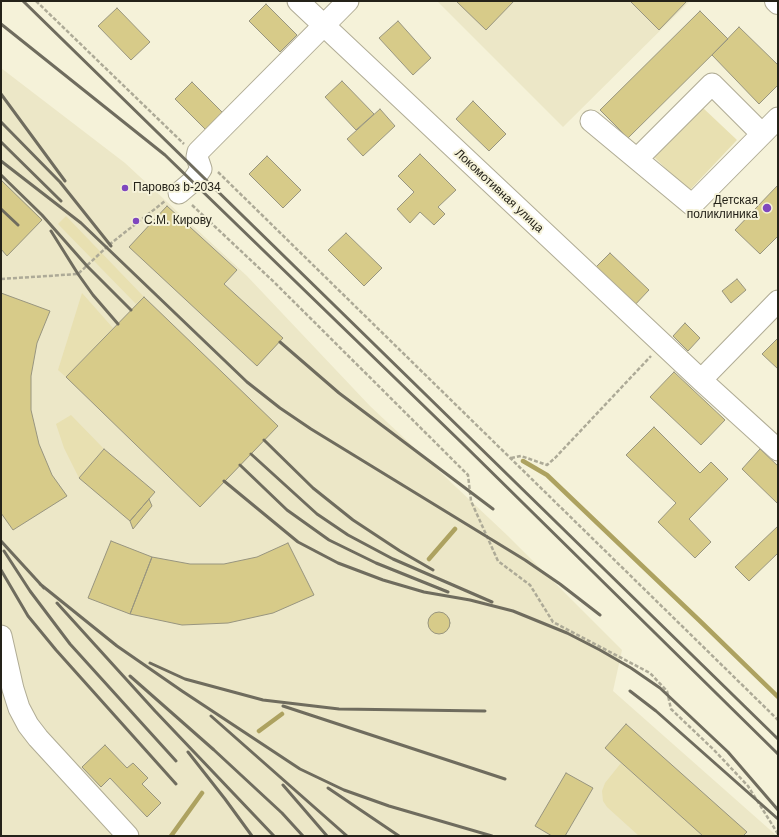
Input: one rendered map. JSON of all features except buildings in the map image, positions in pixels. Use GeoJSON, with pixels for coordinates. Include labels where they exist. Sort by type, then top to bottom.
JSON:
{"type":"FeatureCollection","features":[{"type":"Feature","properties":{"kind":"street","name":"Локомотивная улица"},"geometry":{"type":"LineString","coordinates":[[298,1],[662,344],[778,450]]}},
{"type":"Feature","properties":{"kind":"street"},"geometry":{"type":"LineString","coordinates":[[179,193],[192,182],[200,169],[198,154],[348,1]]}},
{"type":"Feature","properties":{"kind":"street"},"geometry":{"type":"LineString","coordinates":[[637,159],[712,84],[762,134]]}},
{"type":"Feature","properties":{"kind":"street"},"geometry":{"type":"LineString","coordinates":[[591,121],[692,205],[778,118]]}},
{"type":"Feature","properties":{"kind":"street"},"geometry":{"type":"LineString","coordinates":[[701,380],[778,300]]}},
{"type":"Feature","properties":{"kind":"street"},"geometry":{"type":"LineString","coordinates":[[1,636],[16,699],[28,724],[38,738],[128,836]]}},
{"type":"Feature","properties":{"kind":"path"},"geometry":{"type":"LineString","coordinates":[[36,1],[198,154],[778,720]]}},
{"type":"Feature","properties":{"kind":"path"},"geometry":{"type":"LineString","coordinates":[[1,279],[78,274],[110,244],[168,199],[175,198],[179,193],[274,283],[468,475],[472,501],[498,561],[530,585],[552,622],[650,673],[667,691],[671,709],[714,750],[748,786],[778,834]]}},
{"type":"Feature","properties":{"kind":"path"},"geometry":{"type":"LineString","coordinates":[[511,458],[522,456],[547,465],[662,344]]}},
{"type":"Feature","properties":{"kind":"shaded area"},"geometry":{"type":"Polygon","coordinates":[[[437,1],[690,1],[563,127],[437,1]]]}},
{"type":"Feature","properties":{"kind":"shaded area"},"geometry":{"type":"Polygon","coordinates":[[[1,68],[125,163],[247,276],[370,406],[508,536],[622,650],[613,691],[777,836],[1,836],[1,68]]]}},
{"type":"Feature","properties":{"kind":"shaded area"},"geometry":{"type":"Polygon","coordinates":[[[702,107],[737,140],[689,191],[654,157],[702,107]]]}},
{"type":"Feature","properties":{"kind":"shaded area"},"geometry":{"type":"Polygon","coordinates":[[[66,216],[144,297],[136,304],[58,224],[66,216]]]}},
{"type":"Feature","properties":{"kind":"shaded area"},"geometry":{"type":"Polygon","coordinates":[[[82,293],[113,328],[66,377],[58,370],[82,293]]]}},
{"type":"Feature","properties":{"kind":"shaded area"},"geometry":{"type":"Polygon","coordinates":[[[71,415],[104,449],[79,478],[64,448],[56,424],[71,415]]]}},
{"type":"Feature","properties":{"kind":"shaded area"},"geometry":{"type":"Polygon","coordinates":[[[621,763],[703,836],[639,836],[607,807],[603,801],[602,791],[605,783],[621,763]]]}},
{"type":"Feature","properties":{"kind":"waterway"},"geometry":{"type":"LineString","coordinates":[[523,461],[547,475],[778,697]]}},
{"type":"Feature","properties":{"kind":"waterway"},"geometry":{"type":"LineString","coordinates":[[429,559],[455,529]]}},
{"type":"Feature","properties":{"kind":"waterway"},"geometry":{"type":"LineString","coordinates":[[259,731],[282,714]]}},
{"type":"Feature","properties":{"kind":"waterway"},"geometry":{"type":"LineString","coordinates":[[171,836],[202,793]]}},
{"type":"Feature","properties":{"kind":"railway"},"geometry":{"type":"LineString","coordinates":[[23,1],[778,739]]}},
{"type":"Feature","properties":{"kind":"railway"},"geometry":{"type":"LineString","coordinates":[[1,24],[165,155],[462,443],[778,754]]}},
{"type":"Feature","properties":{"kind":"railway"},"geometry":{"type":"LineString","coordinates":[[1,94],[65,181]]}},
{"type":"Feature","properties":{"kind":"railway"},"geometry":{"type":"LineString","coordinates":[[1,122],[60,182],[111,246]]}},
{"type":"Feature","properties":{"kind":"railway"},"geometry":{"type":"LineString","coordinates":[[1,142],[61,201]]}},
{"type":"Feature","properties":{"kind":"railway"},"geometry":{"type":"LineString","coordinates":[[1,161],[81,223],[247,382],[280,408],[311,429],[525,560],[560,584],[600,615]]}},
{"type":"Feature","properties":{"kind":"railway"},"geometry":{"type":"LineString","coordinates":[[1,175],[42,215],[87,266],[131,310]]}},
{"type":"Feature","properties":{"kind":"railway"},"geometry":{"type":"LineString","coordinates":[[1,209],[18,225]]}},
{"type":"Feature","properties":{"kind":"railway"},"geometry":{"type":"LineString","coordinates":[[51,231],[93,295],[118,324]]}},
{"type":"Feature","properties":{"kind":"railway"},"geometry":{"type":"LineString","coordinates":[[280,342],[339,393],[493,509]]}},
{"type":"Feature","properties":{"kind":"railway"},"geometry":{"type":"LineString","coordinates":[[264,440],[313,488],[353,520],[400,551],[433,570]]}},
{"type":"Feature","properties":{"kind":"railway"},"geometry":{"type":"LineString","coordinates":[[251,454],[317,514],[348,535],[393,559],[492,602]]}},
{"type":"Feature","properties":{"kind":"railway"},"geometry":{"type":"LineString","coordinates":[[240,465],[287,510],[329,540],[376,563],[448,592]]}},
{"type":"Feature","properties":{"kind":"railway"},"geometry":{"type":"LineString","coordinates":[[224,481],[298,542],[338,563],[383,580],[424,592],[470,600],[513,611],[567,633],[631,668],[660,688],[728,752],[778,810]]}},
{"type":"Feature","properties":{"kind":"railway"},"geometry":{"type":"LineString","coordinates":[[1,541],[44,588]]}},
{"type":"Feature","properties":{"kind":"railway"},"geometry":{"type":"LineString","coordinates":[[4,551],[30,591],[70,644],[176,761]]}},
{"type":"Feature","properties":{"kind":"railway"},"geometry":{"type":"LineString","coordinates":[[1,570],[28,616],[56,650],[176,784]]}},
{"type":"Feature","properties":{"kind":"railway"},"geometry":{"type":"LineString","coordinates":[[40,584],[117,646],[300,769],[344,790],[389,806],[492,836]]}},
{"type":"Feature","properties":{"kind":"railway"},"geometry":{"type":"LineString","coordinates":[[57,603],[155,711],[274,836]]}},
{"type":"Feature","properties":{"kind":"railway"},"geometry":{"type":"LineString","coordinates":[[150,663],[185,679],[263,700],[339,709],[485,711]]}},
{"type":"Feature","properties":{"kind":"railway"},"geometry":{"type":"LineString","coordinates":[[130,676],[214,750],[282,813],[303,836]]}},
{"type":"Feature","properties":{"kind":"railway"},"geometry":{"type":"LineString","coordinates":[[630,691],[656,711],[778,819]]}},
{"type":"Feature","properties":{"kind":"railway"},"geometry":{"type":"LineString","coordinates":[[283,706],[505,779]]}},
{"type":"Feature","properties":{"kind":"railway"},"geometry":{"type":"LineString","coordinates":[[211,716],[347,836]]}},
{"type":"Feature","properties":{"kind":"railway"},"geometry":{"type":"LineString","coordinates":[[188,752],[252,836]]}},
{"type":"Feature","properties":{"kind":"railway"},"geometry":{"type":"LineString","coordinates":[[283,785],[327,836]]}},
{"type":"Feature","properties":{"kind":"railway"},"geometry":{"type":"LineString","coordinates":[[328,788],[399,836]]}},
{"type":"Feature","properties":{"kind":"place","name":"Паровоз b-2034"},"geometry":{"type":"Point","coordinates":[125,188]}},
{"type":"Feature","properties":{"kind":"place","name":"Детская поликлиника"},"geometry":{"type":"Point","coordinates":[767,208]}},
{"type":"Feature","properties":{"kind":"place","name":"С.М. Кирову"},"geometry":{"type":"Point","coordinates":[136,221]}}]}
